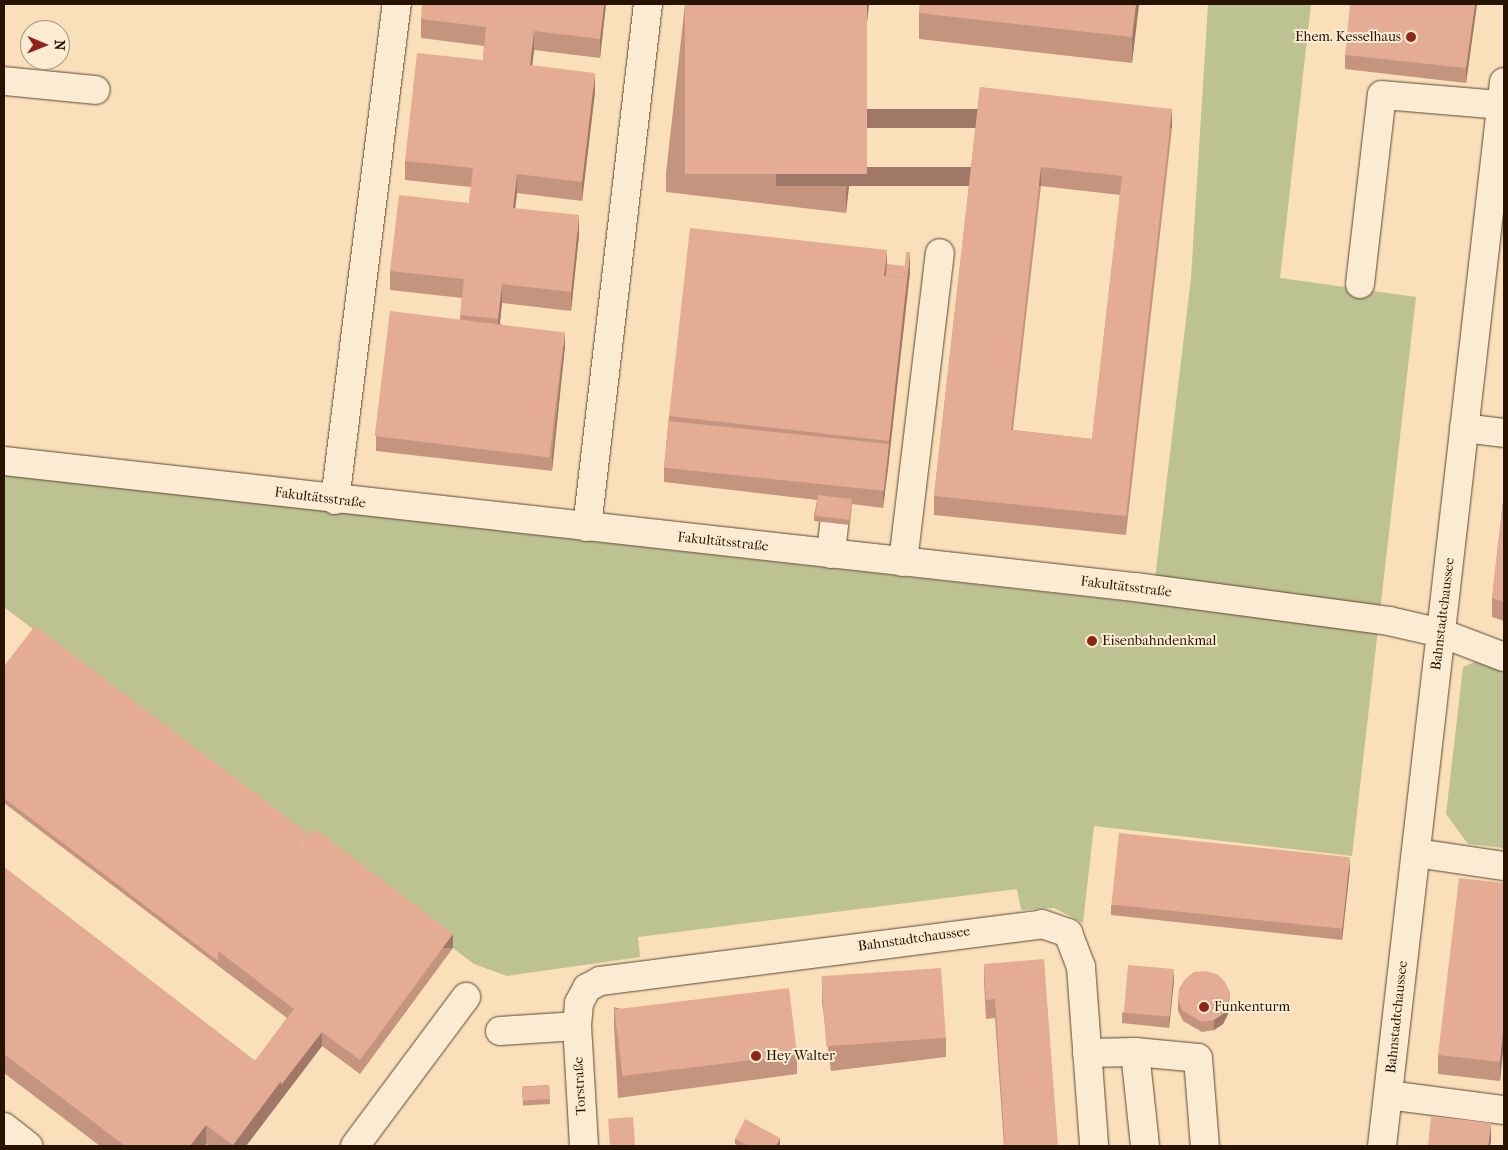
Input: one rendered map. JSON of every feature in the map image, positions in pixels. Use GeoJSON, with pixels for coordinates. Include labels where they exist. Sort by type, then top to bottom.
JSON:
{"type":"FeatureCollection","features":[{"type":"Feature","properties":{"kind":"street"},"geometry":{"type":"LineString","coordinates":[[335,500],[397,4]]}},
{"type":"Feature","properties":{"kind":"street"},"geometry":{"type":"LineString","coordinates":[[588,527],[648,4]]}},
{"type":"Feature","properties":{"kind":"street"},"geometry":{"type":"LineString","coordinates":[[4,81],[96,90]]}},
{"type":"Feature","properties":{"kind":"street"},"geometry":{"type":"LineString","coordinates":[[1360,284],[1382,95],[1503,94]]}},
{"type":"Feature","properties":{"kind":"street","name":"Bahnstadtchaussee"},"geometry":{"type":"LineString","coordinates":[[1382,1146],[1464,428],[1498,186],[1503,94]]}},
{"type":"Feature","properties":{"kind":"street"},"geometry":{"type":"LineString","coordinates":[[903,562],[940,253]]}},
{"type":"Feature","properties":{"kind":"street"},"geometry":{"type":"LineString","coordinates":[[1464,428],[1504,433]]}},
{"type":"Feature","properties":{"kind":"street","name":"Fakultätsstraße"},"geometry":{"type":"LineString","coordinates":[[4,461],[335,500],[903,562],[1370,618],[1441,633],[1504,657]]}},
{"type":"Feature","properties":{"kind":"street"},"geometry":{"type":"LineString","coordinates":[[831,554],[834,524]]}},
{"type":"Feature","properties":{"kind":"street"},"geometry":{"type":"LineString","coordinates":[[1416,853],[1504,866]]}},
{"type":"Feature","properties":{"kind":"street","name":"Bahnstadtchaussee"},"geometry":{"type":"LineString","coordinates":[[577,1026],[579,1003],[587,988],[600,980],[1042,924],[1068,933],[1080,967],[1094,1146]]}},
{"type":"Feature","properties":{"kind":"street"},"geometry":{"type":"LineString","coordinates":[[355,1146],[466,998]]}},
{"type":"Feature","properties":{"kind":"street"},"geometry":{"type":"LineString","coordinates":[[500,1032],[577,1026]]}},
{"type":"Feature","properties":{"kind":"street","name":"Torstraße"},"geometry":{"type":"LineString","coordinates":[[577,1026],[584,1146]]}},
{"type":"Feature","properties":{"kind":"street"},"geometry":{"type":"LineString","coordinates":[[1087,1053],[1135,1052],[1198,1058],[1205,1146]]}},
{"type":"Feature","properties":{"kind":"street"},"geometry":{"type":"LineString","coordinates":[[1135,1052],[1145,1146]]}},
{"type":"Feature","properties":{"kind":"street"},"geometry":{"type":"LineString","coordinates":[[1388,1095],[1504,1110]]}},
{"type":"Feature","properties":{"kind":"street"},"geometry":{"type":"LineString","coordinates":[[4,1128],[28,1146]]}},
{"type":"Feature","properties":{"kind":"green space"},"geometry":{"type":"Polygon","coordinates":[[[1208,4],[1311,4],[1280,278],[1416,297],[1352,856],[1094,826],[1083,923],[1054,908],[1021,910],[1017,889],[638,937],[640,957],[507,976],[474,964],[4,607],[4,475],[1152,604],[1191,278],[1208,4]]]}},
{"type":"Feature","properties":{"kind":"green space"},"geometry":{"type":"Polygon","coordinates":[[[1475,662],[1504,671],[1504,848],[1468,844],[1446,814],[1463,667],[1475,662]]]}},
{"type":"Feature","properties":{"kind":"building"},"geometry":{"type":"Polygon","coordinates":[[[422,4],[604,4],[600,39],[534,31],[530,65],[595,73],[582,182],[517,174],[513,208],[579,215],[571,292],[502,284],[498,319],[460,315],[464,279],[390,271],[399,195],[469,203],[473,168],[405,161],[417,53],[483,60],[486,27],[421,19],[422,4]]]}},
{"type":"Feature","properties":{"kind":"building"},"geometry":{"type":"Polygon","coordinates":[[[685,4],[867,4],[867,174],[685,174],[685,4]]]}},
{"type":"Feature","properties":{"kind":"building"},"geometry":{"type":"Polygon","coordinates":[[[920,4],[1136,4],[1132,37],[919,13],[920,4]]]}},
{"type":"Feature","properties":{"kind":"building","name":"Ehem. Kesselhaus"},"geometry":{"type":"Polygon","coordinates":[[[1350,4],[1475,4],[1466,68],[1345,55],[1350,4]]]}},
{"type":"Feature","properties":{"kind":"building"},"geometry":{"type":"Polygon","coordinates":[[[980,87],[1172,109],[1126,516],[934,496],[980,87]],[[1041,167],[1011,430],[1092,439],[1122,176],[1041,167]]]}},
{"type":"Feature","properties":{"kind":"building"},"geometry":{"type":"Polygon","coordinates":[[[690,228],[887,250],[884,276],[904,278],[906,252],[910,252],[889,441],[669,416],[690,228]]]}},
{"type":"Feature","properties":{"kind":"building"},"geometry":{"type":"Polygon","coordinates":[[[887,264],[905,266],[904,278],[886,276],[887,264]]]}},
{"type":"Feature","properties":{"kind":"building"},"geometry":{"type":"Polygon","coordinates":[[[390,311],[565,332],[549,458],[375,436],[390,311]]]}},
{"type":"Feature","properties":{"kind":"building"},"geometry":{"type":"Polygon","coordinates":[[[669,421],[889,444],[884,491],[664,468],[669,421]]]}},
{"type":"Feature","properties":{"kind":"building"},"geometry":{"type":"Polygon","coordinates":[[[1504,493],[1504,602],[1492,598],[1504,493]]]}},
{"type":"Feature","properties":{"kind":"building"},"geometry":{"type":"Polygon","coordinates":[[[818,495],[852,499],[849,520],[815,516],[818,495]]]}},
{"type":"Feature","properties":{"kind":"building"},"geometry":{"type":"Polygon","coordinates":[[[35,626],[310,835],[218,951],[218,961],[4,798],[4,666],[35,626]]]}},
{"type":"Feature","properties":{"kind":"building"},"geometry":{"type":"Polygon","coordinates":[[[315,829],[453,934],[360,1060],[322,1032],[281,1085],[281,1081],[255,1061],[294,1009],[218,951],[315,829]]]}},
{"type":"Feature","properties":{"kind":"building"},"geometry":{"type":"Polygon","coordinates":[[[1119,833],[1350,857],[1342,929],[1111,905],[1119,833]]]}},
{"type":"Feature","properties":{"kind":"building"},"geometry":{"type":"Polygon","coordinates":[[[4,867],[281,1081],[233,1145],[206,1125],[190,1146],[125,1146],[4,1054],[4,867]]]}},
{"type":"Feature","properties":{"kind":"building"},"geometry":{"type":"Polygon","coordinates":[[[1459,878],[1504,883],[1504,1020],[1500,1062],[1438,1055],[1459,878]]]}},
{"type":"Feature","properties":{"kind":"building"},"geometry":{"type":"Polygon","coordinates":[[[1044,959],[1058,1146],[1005,1146],[995,999],[986,1000],[984,964],[1044,959]]]}},
{"type":"Feature","properties":{"kind":"building"},"geometry":{"type":"Polygon","coordinates":[[[1128,965],[1174,969],[1170,1017],[1124,1013],[1128,965]]]}},
{"type":"Feature","properties":{"kind":"building"},"geometry":{"type":"Polygon","coordinates":[[[941,968],[946,1038],[826,1046],[821,976],[941,968]]]}},
{"type":"Feature","properties":{"kind":"building","name":"Funkenturm"},"geometry":{"type":"Polygon","coordinates":[[[1206,971],[1217,974],[1225,982],[1230,992],[1228,1004],[1223,1014],[1214,1020],[1202,1022],[1183,1011],[1178,1000],[1179,989],[1185,979],[1194,972],[1206,971]]]}},
{"type":"Feature","properties":{"kind":"building"},"geometry":{"type":"Polygon","coordinates":[[[789,988],[797,1055],[622,1076],[614,1009],[789,988]]]}},
{"type":"Feature","properties":{"kind":"building"},"geometry":{"type":"Polygon","coordinates":[[[549,1085],[550,1099],[523,1101],[522,1087],[549,1085]]]}},
{"type":"Feature","properties":{"kind":"building"},"geometry":{"type":"Polygon","coordinates":[[[1431,1116],[1491,1123],[1488,1146],[1428,1146],[1431,1116]]]}},
{"type":"Feature","properties":{"kind":"building"},"geometry":{"type":"Polygon","coordinates":[[[633,1117],[635,1146],[610,1146],[608,1119],[633,1117]]]}},
{"type":"Feature","properties":{"kind":"building"},"geometry":{"type":"Polygon","coordinates":[[[745,1119],[780,1138],[776,1146],[749,1146],[735,1139],[745,1119]]]}},
{"type":"Feature","properties":{"kind":"place","name":"Ehem. Kesselhaus"},"geometry":{"type":"Point","coordinates":[1411,37]}},
{"type":"Feature","properties":{"kind":"place","name":"Eisenbahndenkmal"},"geometry":{"type":"Point","coordinates":[1092,641]}},
{"type":"Feature","properties":{"kind":"place","name":"Funkenturm"},"geometry":{"type":"Point","coordinates":[1204,1007]}},
{"type":"Feature","properties":{"kind":"place","name":"Hey Walter"},"geometry":{"type":"Point","coordinates":[756,1056]}}]}
